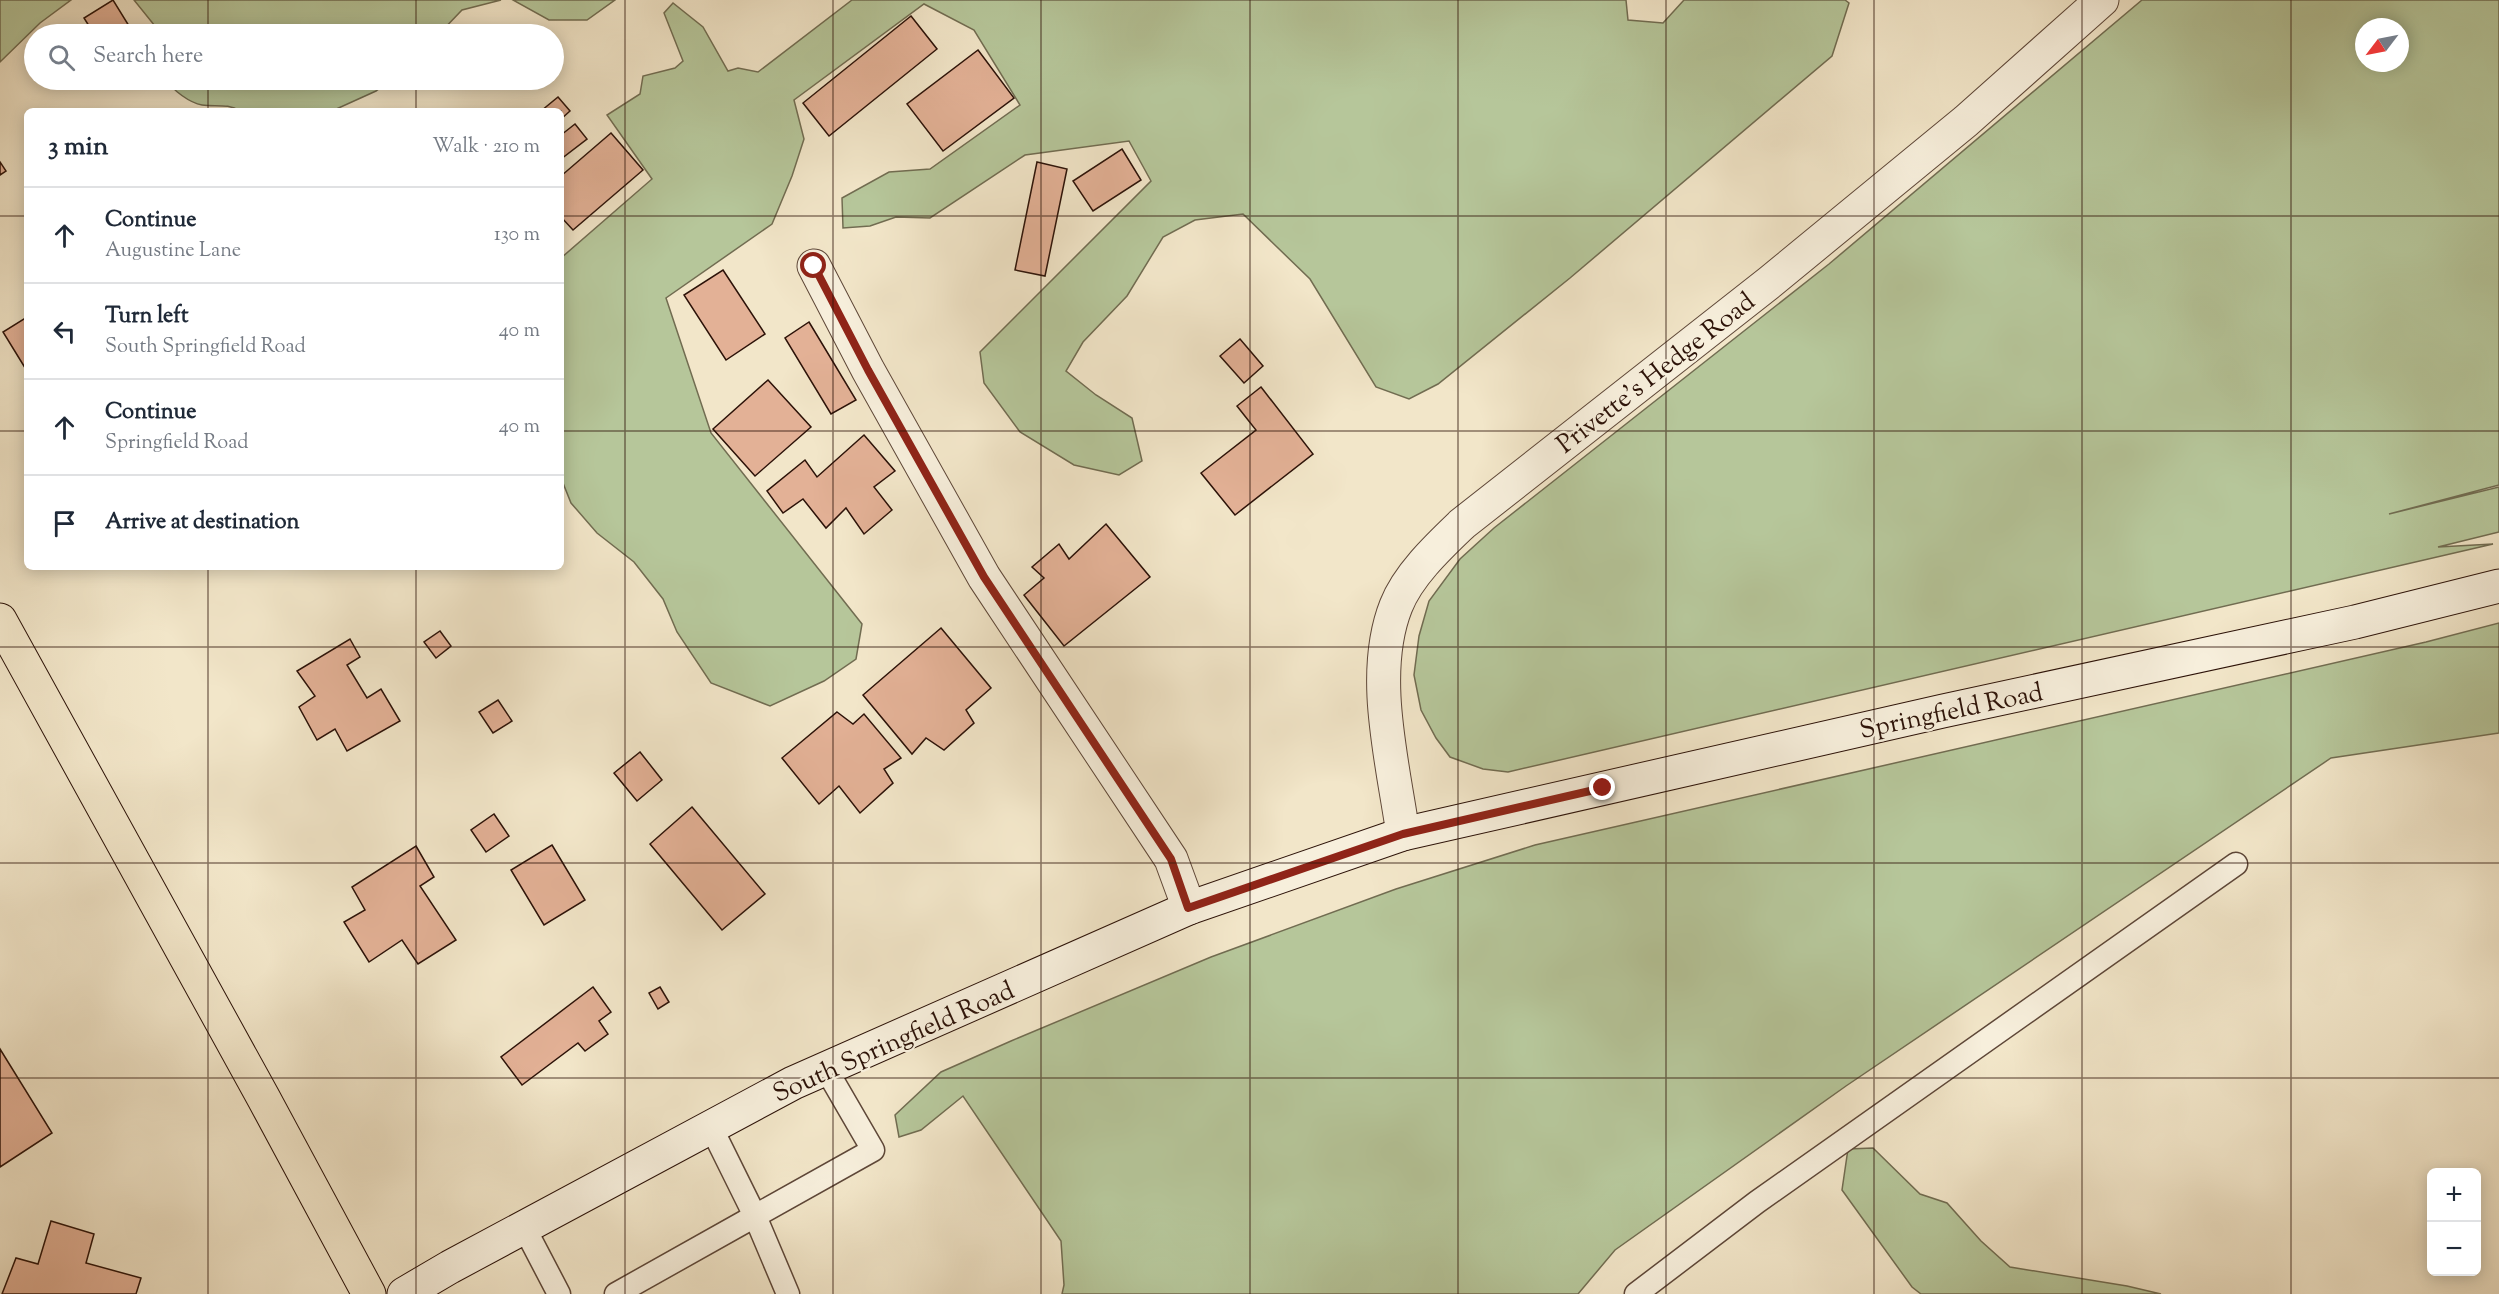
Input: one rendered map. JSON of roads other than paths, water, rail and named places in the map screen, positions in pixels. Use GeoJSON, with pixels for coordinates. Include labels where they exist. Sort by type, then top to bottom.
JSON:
{"type":"FeatureCollection","features":[{"type":"Feature","properties":{"kind":"main road","name":"Privette's Hedge Road"},"geometry":{"type":"LineString","coordinates":[[1403,834],[1385,709],[1384,651],[1396,604],[1426,558],[1462,524],[1770,282],[1930,150],[2102,0]]}},
{"type":"Feature","properties":{"kind":"main road"},"geometry":{"type":"LineString","coordinates":[[814,266],[873,381],[984,577],[1171,859],[1188,908]]}},
{"type":"Feature","properties":{"kind":"main road","name":"Springfield Road"},"geometry":{"type":"LineString","coordinates":[[1403,834],[1943,711],[2355,622],[2499,586]]}},
{"type":"Feature","properties":{"kind":"main road"},"geometry":{"type":"LineString","coordinates":[[0,620],[369,1294]]}},
{"type":"Feature","properties":{"kind":"main road","name":"South Springfield Road"},"geometry":{"type":"LineString","coordinates":[[404,1294],[793,1083],[1188,908],[1403,834]]}},
{"type":"Feature","properties":{"kind":"lane"},"geometry":{"type":"LineString","coordinates":[[1636,1294],[1757,1202],[2236,864]]}},
{"type":"Feature","properties":{"kind":"lane"},"geometry":{"type":"LineString","coordinates":[[616,1294],[873,1150],[826,1069]]}},
{"type":"Feature","properties":{"kind":"lane"},"geometry":{"type":"LineString","coordinates":[[711,1127],[755,1216],[788,1294]]}},
{"type":"Feature","properties":{"kind":"lane"},"geometry":{"type":"LineString","coordinates":[[524,1227],[559,1294]]}}]}
